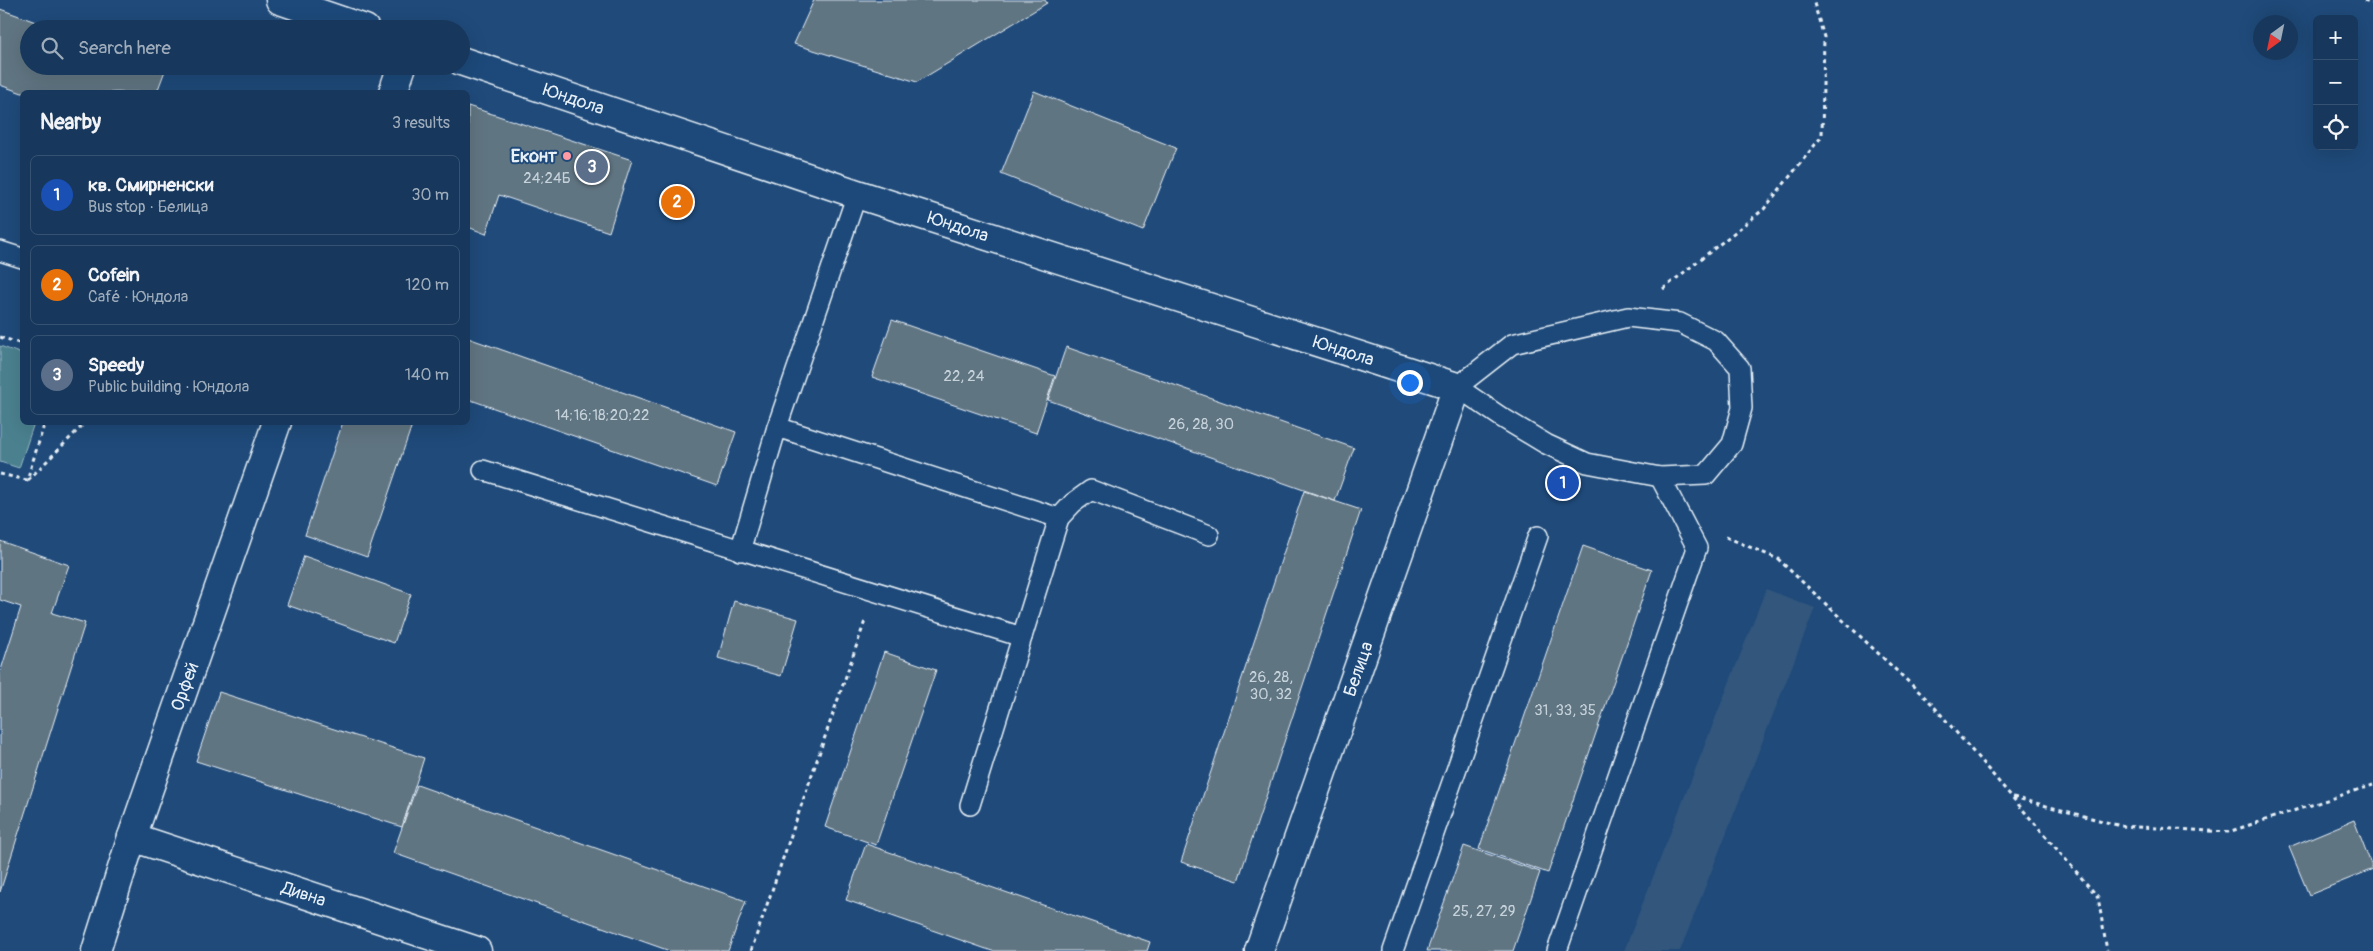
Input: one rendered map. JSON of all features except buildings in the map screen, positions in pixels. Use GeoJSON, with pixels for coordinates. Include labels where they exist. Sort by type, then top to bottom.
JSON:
{"type":"FeatureCollection","features":[{"type":"Feature","properties":{"kind":"street"},"geometry":{"type":"LineString","coordinates":[[280,0],[339,20]]}},
{"type":"Feature","properties":{"kind":"street","name":"Юндола"},"geometry":{"type":"LineString","coordinates":[[470,64],[857,194],[1457,387]]}},
{"type":"Feature","properties":{"kind":"street"},"geometry":{"type":"LineString","coordinates":[[394,90],[399,75]]}},
{"type":"Feature","properties":{"kind":"street","name":"Белица"},"geometry":{"type":"LineString","coordinates":[[1259,951],[1457,387]]}},
{"type":"Feature","properties":{"kind":"street","name":"Орфей"},"geometry":{"type":"LineString","coordinates":[[96,951],[132,837],[276,425]]}},
{"type":"Feature","properties":{"kind":"street","name":"Дивна"},"geometry":{"type":"LineString","coordinates":[[132,837],[477,951]]}},
{"type":"Feature","properties":{"kind":"lane"},"geometry":{"type":"LineString","coordinates":[[740,551],[777,427],[857,194]]}},
{"type":"Feature","properties":{"kind":"lane"},"geometry":{"type":"LineString","coordinates":[[0,251],[20,257]]}},
{"type":"Feature","properties":{"kind":"lane"},"geometry":{"type":"LineString","coordinates":[[1628,317],[1680,323],[1716,341],[1740,368],[1742,408],[1732,444],[1706,475],[1660,477],[1587,463],[1546,444],[1501,417],[1457,387],[1512,344],[1628,317]]}},
{"type":"Feature","properties":{"kind":"lane"},"geometry":{"type":"LineString","coordinates":[[777,427],[1059,518]]}},
{"type":"Feature","properties":{"kind":"lane"},"geometry":{"type":"LineString","coordinates":[[483,470],[1022,637]]}},
{"type":"Feature","properties":{"kind":"lane"},"geometry":{"type":"LineString","coordinates":[[1558,951],[1697,548],[1660,477]]}},
{"type":"Feature","properties":{"kind":"lane"},"geometry":{"type":"LineString","coordinates":[[970,805],[1059,518],[1091,490],[1209,535]]}},
{"type":"Feature","properties":{"kind":"lane"},"geometry":{"type":"LineString","coordinates":[[1394,951],[1538,536]]}},
{"type":"Feature","properties":{"kind":"path"},"geometry":{"type":"LineString","coordinates":[[1628,317],[1764,209],[1822,136],[1824,37],[1813,0]]}},
{"type":"Feature","properties":{"kind":"path"},"geometry":{"type":"LineString","coordinates":[[2364,0],[2373,3]]}},
{"type":"Feature","properties":{"kind":"path"},"geometry":{"type":"LineString","coordinates":[[0,337],[20,343]]}},
{"type":"Feature","properties":{"kind":"path"},"geometry":{"type":"LineString","coordinates":[[27,480],[44,425]]}},
{"type":"Feature","properties":{"kind":"path"},"geometry":{"type":"LineString","coordinates":[[27,480],[83,425]]}},
{"type":"Feature","properties":{"kind":"path"},"geometry":{"type":"LineString","coordinates":[[0,474],[27,480]]}},
{"type":"Feature","properties":{"kind":"path"},"geometry":{"type":"LineString","coordinates":[[1682,518],[1778,559],[1931,703],[2098,897],[2107,951]]}},
{"type":"Feature","properties":{"kind":"path"},"geometry":{"type":"LineString","coordinates":[[752,951],[874,592]]}},
{"type":"Feature","properties":{"kind":"path"},"geometry":{"type":"LineString","coordinates":[[2012,797],[2121,826],[2228,832],[2373,786]]}},
{"type":"Feature","properties":{"kind":"shaded area"},"geometry":{"type":"Polygon","coordinates":[[[1766,589],[1815,608],[1680,951],[1624,951],[1766,589]]]}},
{"type":"Feature","properties":{"kind":"green space"},"geometry":{"type":"Polygon","coordinates":[[[0,346],[20,353],[20,425],[33,425],[19,468],[0,462],[0,346]]]}},
{"type":"Feature","properties":{"kind":"place","name":"Еконт"},"geometry":{"type":"Point","coordinates":[567,156]}},
{"type":"Feature","properties":{"kind":"place","name":"Speedy"},"geometry":{"type":"Point","coordinates":[592,167]}},
{"type":"Feature","properties":{"kind":"place","name":"Cofein"},"geometry":{"type":"Point","coordinates":[677,202]}},
{"type":"Feature","properties":{"kind":"place","name":"кв. Смирненски"},"geometry":{"type":"Point","coordinates":[1563,483]}}]}
